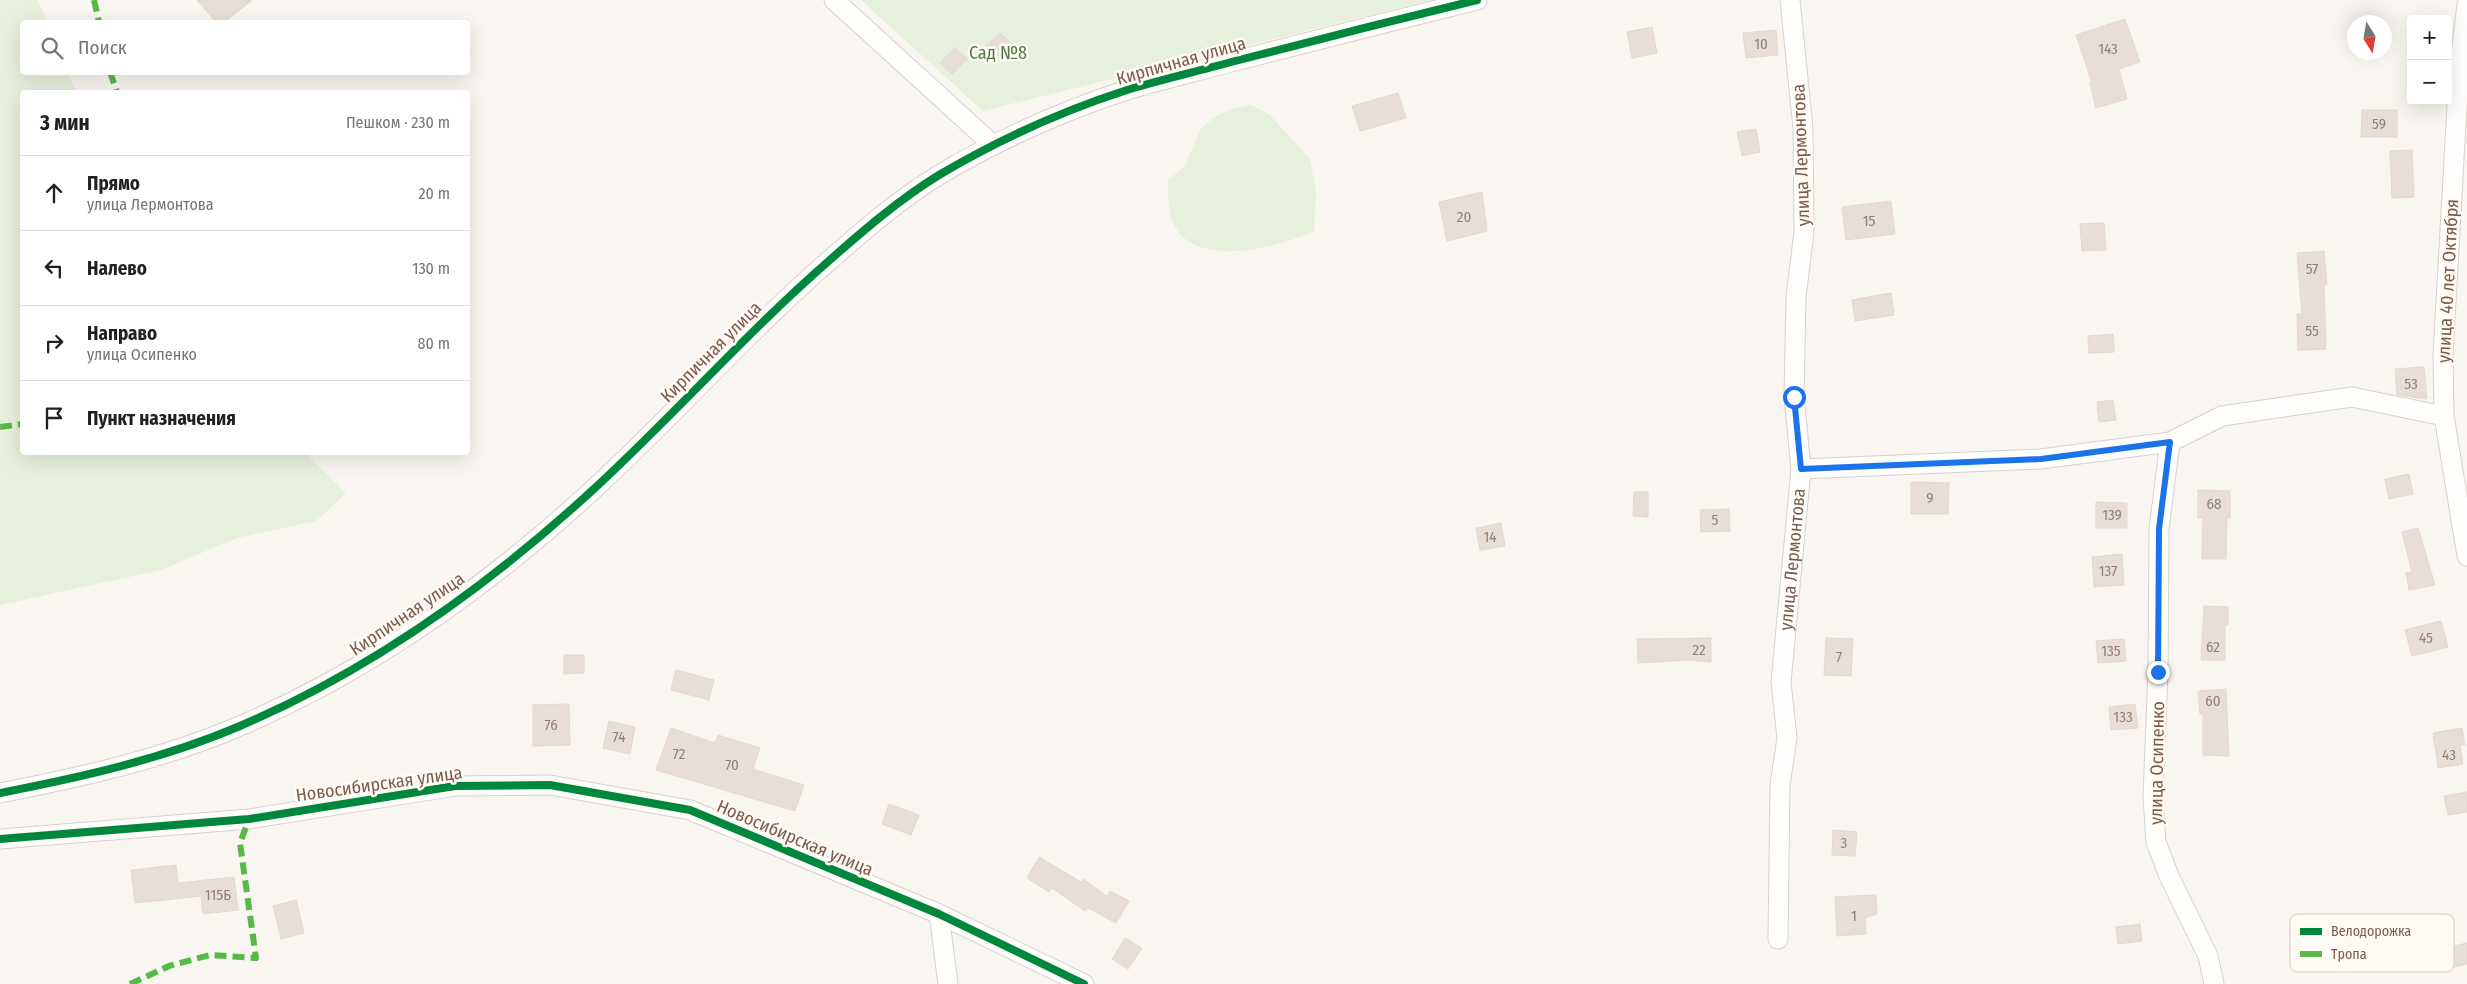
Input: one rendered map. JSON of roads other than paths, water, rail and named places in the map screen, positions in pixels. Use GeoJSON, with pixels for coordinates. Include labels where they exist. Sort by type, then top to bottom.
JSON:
{"type":"FeatureCollection","features":[{"type":"Feature","properties":{"kind":"street"},"geometry":{"type":"LineString","coordinates":[[834,0],[993,145]]}},
{"type":"Feature","properties":{"kind":"street","name":"Кирпичная улица"},"geometry":{"type":"LineString","coordinates":[[0,793],[96,773],[156,756],[237,727],[316,691],[392,646],[532,542],[596,487],[786,298],[885,212],[938,176],[993,145],[1058,115],[1127,90],[1336,34],[1477,0]]}},
{"type":"Feature","properties":{"kind":"street","name":"улица Лермонтова"},"geometry":{"type":"LineString","coordinates":[[1778,939],[1780,785],[1787,738],[1781,682],[1801,469],[1794,397],[1796,298],[1804,232],[1803,128],[1790,0]]}},
{"type":"Feature","properties":{"kind":"street","name":"улица 40 лет Октября"},"geometry":{"type":"LineString","coordinates":[[2467,5],[2458,81],[2443,355],[2444,416],[2467,552]]}},
{"type":"Feature","properties":{"kind":"street"},"geometry":{"type":"LineString","coordinates":[[1801,469],[2041,459],[2170,442],[2222,416],[2352,397],[2444,416]]}},
{"type":"Feature","properties":{"kind":"street","name":"улица Осипенко"},"geometry":{"type":"LineString","coordinates":[[2170,442],[2159,529],[2158,672],[2153,797],[2156,842],[2169,876],[2208,956],[2214,984]]}},
{"type":"Feature","properties":{"kind":"street","name":"Новосибирская улица"},"geometry":{"type":"LineString","coordinates":[[0,839],[249,819],[455,786],[550,784],[690,810],[938,914],[1084,984]]}},
{"type":"Feature","properties":{"kind":"street"},"geometry":{"type":"LineString","coordinates":[[938,914],[948,984]]}},
{"type":"Feature","properties":{"kind":"park label","name":"Сад №8"},"geometry":{"type":"Point","coordinates":[998,53]}}]}
